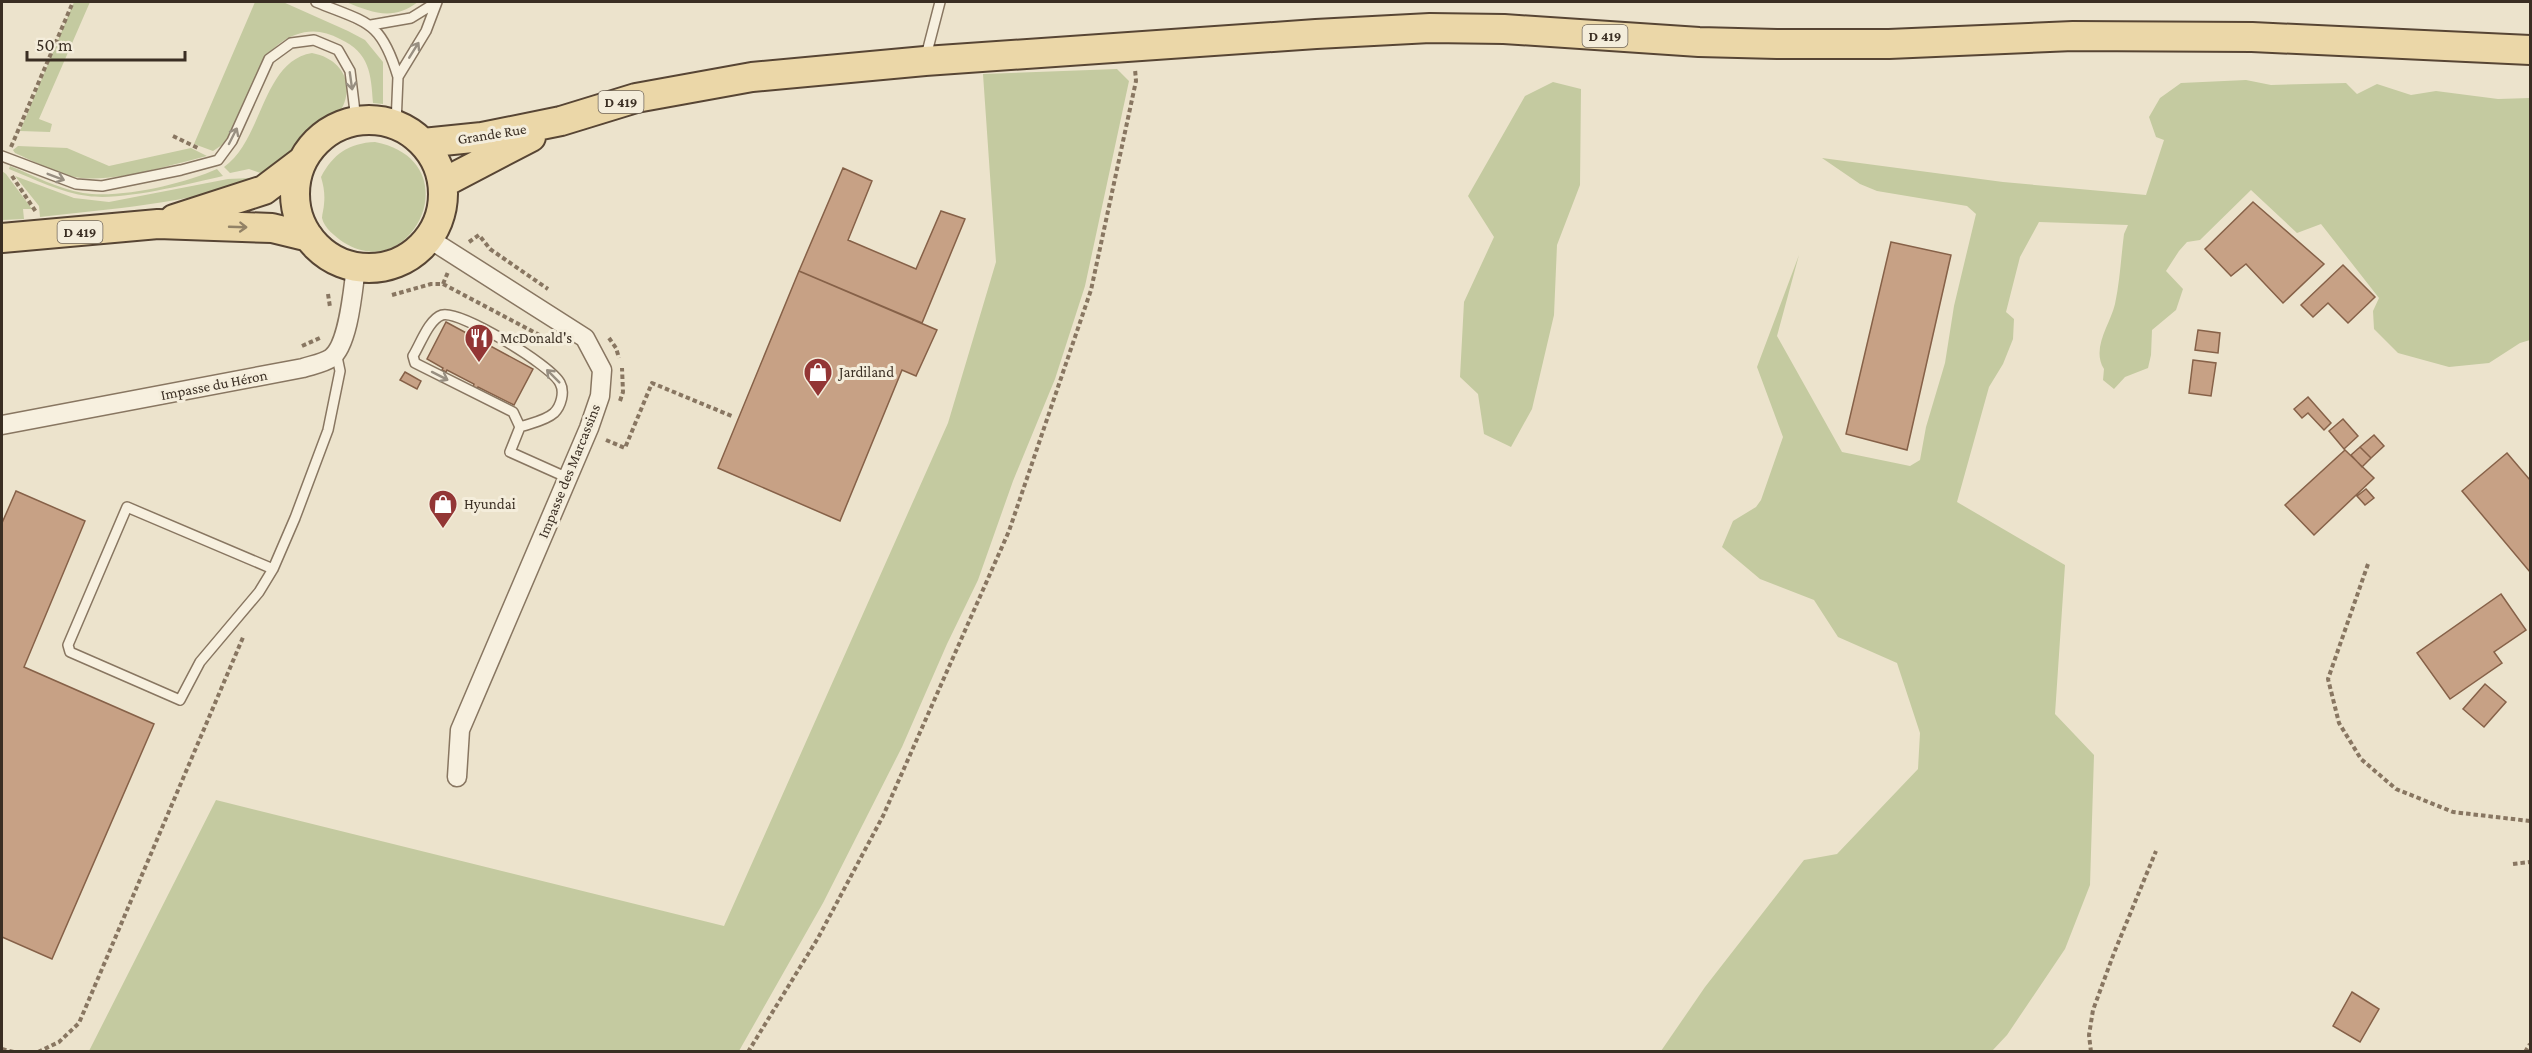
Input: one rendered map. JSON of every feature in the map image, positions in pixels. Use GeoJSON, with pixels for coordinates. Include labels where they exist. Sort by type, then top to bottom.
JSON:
{"type":"FeatureCollection","features":[{"type":"Feature","properties":{"kind":"main road","name":"D 419"},"geometry":{"type":"LineString","coordinates":[[925,61],[1430,28],[1504,29],[1700,42],[1777,44],[1889,44],[2073,36],[2240,37],[2530,50]]}},
{"type":"Feature","properties":{"kind":"main road","name":"Grande Rue"},"geometry":{"type":"LineString","coordinates":[[423,143],[482,137],[561,122],[636,98],[682,88],[752,77],[925,61]]}},
{"type":"Feature","properties":{"kind":"main road"},"geometry":{"type":"LineString","coordinates":[[356,120],[376,120],[396,124],[423,143],[435,160],[443,183],[443,202],[438,221],[428,238],[414,253],[396,263],[376,267],[356,267],[338,261],[321,250],[309,237],[299,219],[295,200],[296,181],[301,162],[315,143],[334,128],[356,120]]}},
{"type":"Feature","properties":{"kind":"main road","name":"Grande Rue"},"geometry":{"type":"LineString","coordinates":[[443,183],[561,122]]}},
{"type":"Feature","properties":{"kind":"main road","name":"D 419"},"geometry":{"type":"LineString","coordinates":[[158,224],[264,189],[301,162]]}},
{"type":"Feature","properties":{"kind":"main road","name":"D 419"},"geometry":{"type":"LineString","coordinates":[[2,238],[158,224],[272,228],[309,237]]}},
{"type":"Feature","properties":{"kind":"street","name":"Impasse des Marcassins"},"geometry":{"type":"LineString","coordinates":[[428,238],[585,338],[602,370],[600,396],[568,478],[460,730],[457,777]]}},
{"type":"Feature","properties":{"kind":"street"},"geometry":{"type":"LineString","coordinates":[[336,352],[349,320],[356,267]]}},
{"type":"Feature","properties":{"kind":"street","name":"Impasse du Héron"},"geometry":{"type":"LineString","coordinates":[[2,425],[303,368],[330,358],[336,352]]}},
{"type":"Feature","properties":{"kind":"lane"},"geometry":{"type":"LineString","coordinates":[[316,2],[371,25],[389,48],[398,77],[396,124]]}},
{"type":"Feature","properties":{"kind":"lane"},"geometry":{"type":"LineString","coordinates":[[371,25],[411,18],[437,2]]}},
{"type":"Feature","properties":{"kind":"lane"},"geometry":{"type":"LineString","coordinates":[[398,77],[426,32],[437,2]]}},
{"type":"Feature","properties":{"kind":"lane"},"geometry":{"type":"LineString","coordinates":[[925,61],[940,2]]}},
{"type":"Feature","properties":{"kind":"lane"},"geometry":{"type":"LineString","coordinates":[[4,157],[76,184],[102,186],[182,170],[218,160],[232,141],[269,59],[291,43],[314,40],[338,50],[350,71],[356,120]]}},
{"type":"Feature","properties":{"kind":"lane"},"geometry":{"type":"LineString","coordinates":[[520,427],[547,418],[556,411],[562,396],[561,384],[550,372],[499,336],[453,316],[444,315],[435,319],[413,356],[415,363],[513,412],[520,427],[510,452],[568,478]]}},
{"type":"Feature","properties":{"kind":"lane"},"geometry":{"type":"LineString","coordinates":[[273,569],[127,507],[68,645],[70,652],[180,700],[200,662],[259,592],[273,569],[295,519],[328,430],[340,371],[336,352]]}},
{"type":"Feature","properties":{"kind":"path"},"geometry":{"type":"LineString","coordinates":[[37,218],[35,208],[3,164],[4,157],[73,2]]}},
{"type":"Feature","properties":{"kind":"path"},"geometry":{"type":"LineString","coordinates":[[748,1052],[818,938],[883,816],[1009,531],[1091,290],[1136,81],[1131,47]]}},
{"type":"Feature","properties":{"kind":"path"},"geometry":{"type":"LineString","coordinates":[[328,294],[330,313]]}},
{"type":"Feature","properties":{"kind":"path"},"geometry":{"type":"LineString","coordinates":[[300,347],[321,338],[324,333]]}},
{"type":"Feature","properties":{"kind":"path"},"geometry":{"type":"LineString","coordinates":[[606,440],[625,448],[652,382],[734,417]]}},
{"type":"Feature","properties":{"kind":"path"},"geometry":{"type":"LineString","coordinates":[[2368,564],[2328,679],[2339,723],[2361,759],[2396,789],[2453,812],[2530,820]]}},
{"type":"Feature","properties":{"kind":"path"},"geometry":{"type":"LineString","coordinates":[[39,1052],[60,1042],[79,1023],[244,633]]}},
{"type":"Feature","properties":{"kind":"path"},"geometry":{"type":"LineString","coordinates":[[2091,1052],[2089,1035],[2093,1010],[2156,852]]}},
{"type":"Feature","properties":{"kind":"path"},"geometry":{"type":"LineString","coordinates":[[2513,864],[2530,862]]}},
{"type":"Feature","properties":{"kind":"path"},"geometry":{"type":"LineString","coordinates":[[2525,1052],[2530,1044]]}},
{"type":"Feature","properties":{"kind":"path"},"geometry":{"type":"LineString","coordinates":[[2,1049],[14,1052]]}},
{"type":"Feature","properties":{"kind":"green space"},"geometry":{"type":"Polygon","coordinates":[[[74,2],[90,2],[39,119],[52,124],[50,132],[20,131],[74,2]]]}},
{"type":"Feature","properties":{"kind":"green space"},"geometry":{"type":"Polygon","coordinates":[[[255,2],[283,2],[365,40],[383,62],[383,104],[373,103],[370,74],[358,51],[329,34],[301,33],[280,43],[260,67],[225,143],[213,151],[194,144],[255,2]]]}},
{"type":"Feature","properties":{"kind":"green space"},"geometry":{"type":"Polygon","coordinates":[[[346,2],[418,2],[400,12],[383,13],[346,2]]]}},
{"type":"Feature","properties":{"kind":"green space"},"geometry":{"type":"Polygon","coordinates":[[[312,53],[332,61],[344,76],[347,85],[346,94],[344,105],[338,115],[266,175],[249,169],[230,173],[224,167],[237,155],[247,139],[272,85],[295,59],[312,53]]]}},
{"type":"Feature","properties":{"kind":"green space"},"geometry":{"type":"Polygon","coordinates":[[[1117,69],[1129,81],[1085,286],[1055,379],[1013,481],[978,580],[902,747],[823,903],[739,1051],[89,1051],[216,800],[724,926],[948,423],[996,262],[983,74],[1117,69]]]}},
{"type":"Feature","properties":{"kind":"green space"},"geometry":{"type":"Polygon","coordinates":[[[2246,80],[2271,85],[2346,83],[2357,94],[2377,84],[2411,95],[2436,91],[2498,99],[2530,98],[2530,340],[2520,343],[2489,363],[2449,367],[2398,353],[2374,329],[2373,311],[2379,298],[2321,224],[2297,233],[2251,190],[2200,240],[2187,242],[2179,251],[2166,271],[2183,289],[2176,310],[2152,330],[2148,368],[2125,377],[2114,389],[2103,380],[2104,369],[2100,345],[2115,304],[2124,234],[2128,225],[2039,222],[2020,257],[2006,312],[2014,319],[2013,339],[2003,364],[1989,387],[1957,502],[2065,565],[2055,714],[2094,755],[2090,885],[2065,949],[2007,1035],[1992,1051],[1661,1051],[1705,987],[1804,860],[1837,854],[1918,769],[1920,733],[1897,663],[1838,637],[1814,600],[1760,579],[1722,547],[1733,521],[1756,507],[1761,500],[1783,437],[1757,367],[1799,255],[1777,336],[1842,452],[1910,466],[1920,460],[1926,427],[1945,363],[1954,306],[1976,214],[1967,206],[1877,191],[1860,184],[1822,158],[2003,182],[2146,195],[2164,140],[2156,137],[2149,117],[2160,98],[2181,83],[2246,80]]]}},
{"type":"Feature","properties":{"kind":"green space"},"geometry":{"type":"Polygon","coordinates":[[[1553,82],[1581,89],[1580,185],[1557,245],[1554,315],[1532,409],[1511,447],[1484,434],[1478,394],[1460,377],[1464,302],[1494,237],[1468,196],[1525,96],[1553,82]]]}},
{"type":"Feature","properties":{"kind":"green space"},"geometry":{"type":"Polygon","coordinates":[[[375,142],[404,154],[421,172],[426,194],[421,216],[409,235],[391,248],[368,251],[343,242],[325,225],[322,218],[324,188],[321,177],[331,162],[343,151],[357,145],[375,142]]]}},
{"type":"Feature","properties":{"kind":"green space"},"geometry":{"type":"Polygon","coordinates":[[[18,146],[67,148],[109,166],[191,148],[207,156],[123,176],[90,178],[75,177],[45,167],[15,153],[13,150],[18,146]]]}},
{"type":"Feature","properties":{"kind":"green space"},"geometry":{"type":"Polygon","coordinates":[[[10,166],[64,188],[98,194],[151,189],[187,180],[217,169],[223,176],[155,191],[102,197],[58,189],[9,169],[10,166]]]}},
{"type":"Feature","properties":{"kind":"green space"},"geometry":{"type":"Polygon","coordinates":[[[2,171],[32,209],[23,209],[24,219],[2,220],[2,171]]]}},
{"type":"Feature","properties":{"kind":"green space"},"geometry":{"type":"Polygon","coordinates":[[[15,176],[74,198],[109,202],[228,179],[252,178],[256,181],[176,200],[40,217],[39,206],[15,176]]]}},
{"type":"Feature","properties":{"kind":"building"},"geometry":{"type":"Polygon","coordinates":[[[843,168],[872,181],[848,240],[916,269],[941,211],[965,219],[922,323],[799,271],[843,168]]]}},
{"type":"Feature","properties":{"kind":"building"},"geometry":{"type":"Polygon","coordinates":[[[2253,202],[2324,264],[2283,303],[2246,264],[2231,276],[2205,249],[2253,202]]]}},
{"type":"Feature","properties":{"kind":"building"},"geometry":{"type":"Polygon","coordinates":[[[1891,242],[1951,255],[1907,450],[1846,434],[1891,242]]]}},
{"type":"Feature","properties":{"kind":"building"},"geometry":{"type":"Polygon","coordinates":[[[2343,265],[2375,297],[2348,323],[2328,303],[2313,317],[2301,305],[2343,265]]]}},
{"type":"Feature","properties":{"kind":"building","name":"Jardiland"},"geometry":{"type":"Polygon","coordinates":[[[799,271],[937,330],[916,376],[902,370],[840,521],[718,468],[799,271]]]}},
{"type":"Feature","properties":{"kind":"building","name":"McDonald's"},"geometry":{"type":"Polygon","coordinates":[[[446,322],[533,369],[514,405],[478,387],[477,389],[473,387],[474,384],[447,370],[446,372],[442,370],[443,368],[427,359],[446,322]]]}},
{"type":"Feature","properties":{"kind":"building"},"geometry":{"type":"Polygon","coordinates":[[[2198,330],[2220,333],[2218,353],[2195,350],[2198,330]]]}},
{"type":"Feature","properties":{"kind":"building"},"geometry":{"type":"Polygon","coordinates":[[[2193,360],[2216,363],[2211,396],[2189,393],[2193,360]]]}},
{"type":"Feature","properties":{"kind":"building"},"geometry":{"type":"Polygon","coordinates":[[[405,372],[421,381],[417,389],[400,380],[405,372]]]}},
{"type":"Feature","properties":{"kind":"building"},"geometry":{"type":"Polygon","coordinates":[[[2308,397],[2331,423],[2324,430],[2308,413],[2302,418],[2294,409],[2308,397]]]}},
{"type":"Feature","properties":{"kind":"building"},"geometry":{"type":"Polygon","coordinates":[[[2343,419],[2358,436],[2344,449],[2329,431],[2343,419]]]}},
{"type":"Feature","properties":{"kind":"building"},"geometry":{"type":"Polygon","coordinates":[[[2374,435],[2384,446],[2371,458],[2360,447],[2374,435]]]}},
{"type":"Feature","properties":{"kind":"building"},"geometry":{"type":"Polygon","coordinates":[[[2360,447],[2371,458],[2362,467],[2351,455],[2360,447]]]}},
{"type":"Feature","properties":{"kind":"building"},"geometry":{"type":"Polygon","coordinates":[[[2345,450],[2374,478],[2314,535],[2285,505],[2345,450]]]}},
{"type":"Feature","properties":{"kind":"building"},"geometry":{"type":"Polygon","coordinates":[[[2507,453],[2530,480],[2530,572],[2462,491],[2507,453]]]}},
{"type":"Feature","properties":{"kind":"building"},"geometry":{"type":"Polygon","coordinates":[[[2366,489],[2374,498],[2365,505],[2357,496],[2366,489]]]}},
{"type":"Feature","properties":{"kind":"building"},"geometry":{"type":"Polygon","coordinates":[[[16,491],[85,521],[24,667],[154,724],[52,959],[2,937],[2,523],[16,491]]]}},
{"type":"Feature","properties":{"kind":"building"},"geometry":{"type":"Polygon","coordinates":[[[2501,594],[2526,630],[2494,652],[2502,663],[2450,699],[2417,653],[2501,594]]]}},
{"type":"Feature","properties":{"kind":"building"},"geometry":{"type":"Polygon","coordinates":[[[2485,684],[2506,702],[2484,727],[2463,709],[2485,684]]]}},
{"type":"Feature","properties":{"kind":"building"},"geometry":{"type":"Polygon","coordinates":[[[2352,992],[2379,1009],[2360,1042],[2333,1026],[2352,992]]]}},
{"type":"Feature","properties":{"kind":"place","name":"McDonald's"},"geometry":{"type":"Point","coordinates":[479,364]}},
{"type":"Feature","properties":{"kind":"place","name":"Jardiland"},"geometry":{"type":"Point","coordinates":[818,398]}},
{"type":"Feature","properties":{"kind":"place","name":"Hyundai"},"geometry":{"type":"Point","coordinates":[443,530]}}]}
